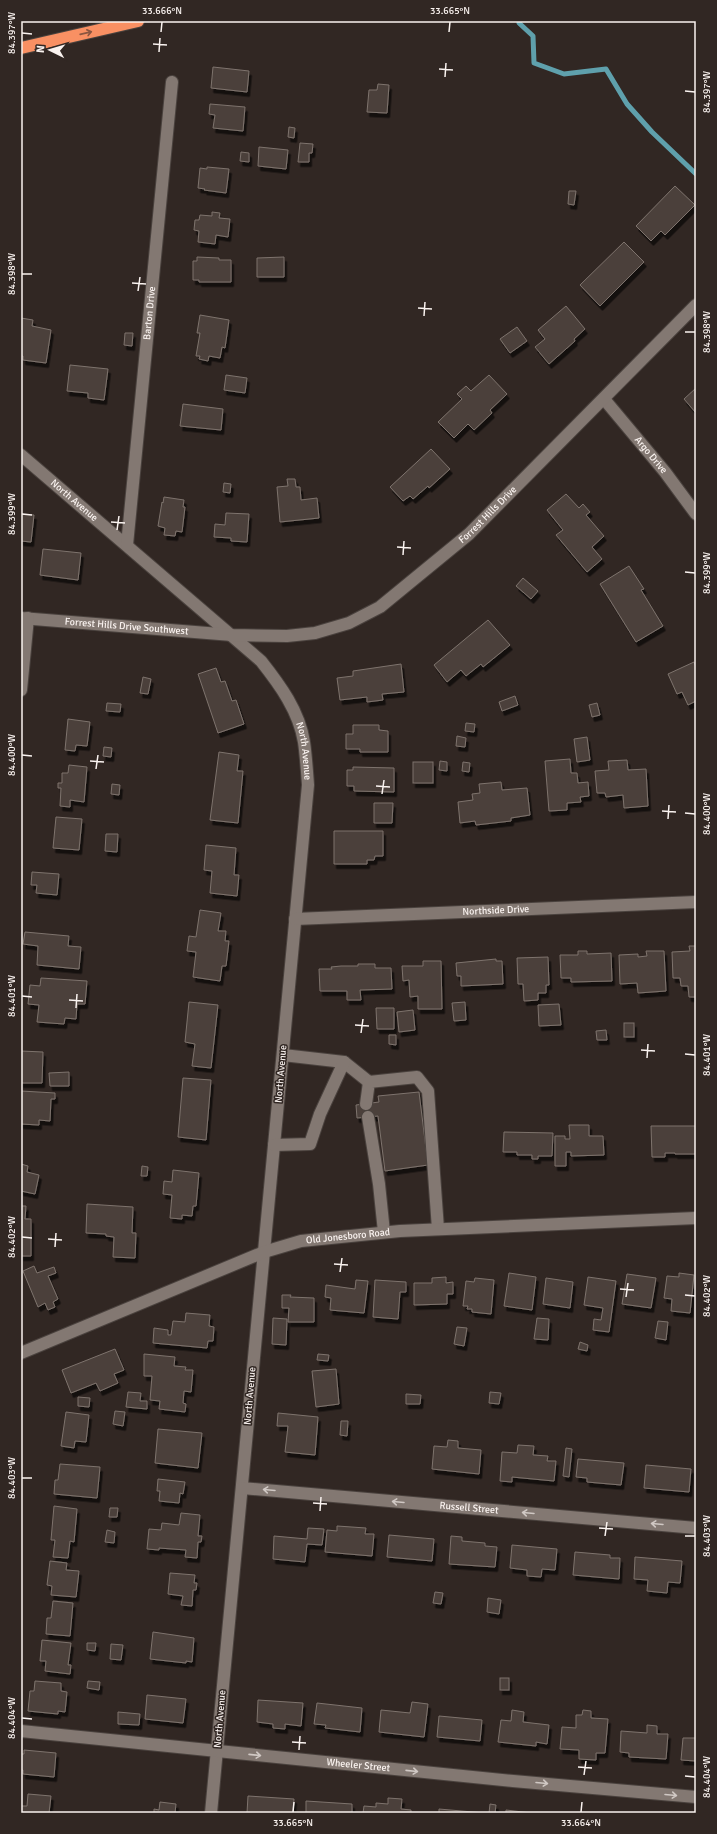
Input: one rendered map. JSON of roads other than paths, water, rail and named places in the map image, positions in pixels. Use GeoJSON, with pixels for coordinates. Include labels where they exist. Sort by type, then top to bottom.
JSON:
{"type":"FeatureCollection","features":[{"type":"Feature","properties":{"kind":"highway"},"geometry":{"type":"LineString","coordinates":[[21,48],[138,21]]}},
{"type":"Feature","properties":{"kind":"street","name":"Barton Drive"},"geometry":{"type":"LineString","coordinates":[[127,545],[172,82]]}},
{"type":"Feature","properties":{"kind":"street","name":"Forrest Hills Drive"},"geometry":{"type":"LineString","coordinates":[[232,635],[287,636],[315,633],[348,623],[380,607],[469,534],[696,305]]}},
{"type":"Feature","properties":{"kind":"street","name":"Argo Drive"},"geometry":{"type":"LineString","coordinates":[[604,399],[665,472],[696,514]]}},
{"type":"Feature","properties":{"kind":"street","name":"North Avenue"},"geometry":{"type":"LineString","coordinates":[[21,455],[261,661],[280,684],[294,710],[304,741],[308,786],[211,1813]]}},
{"type":"Feature","properties":{"kind":"street","name":"Forrest Hills Drive Southwest"},"geometry":{"type":"LineString","coordinates":[[25,618],[232,635]]}},
{"type":"Feature","properties":{"kind":"street"},"geometry":{"type":"LineString","coordinates":[[21,690],[25,618]]}},
{"type":"Feature","properties":{"kind":"street","name":"Northside Drive"},"geometry":{"type":"LineString","coordinates":[[295,919],[696,902]]}},
{"type":"Feature","properties":{"kind":"street"},"geometry":{"type":"LineString","coordinates":[[283,1055],[344,1062],[369,1082],[417,1077],[428,1091],[438,1229]]}},
{"type":"Feature","properties":{"kind":"street"},"geometry":{"type":"LineString","coordinates":[[274,1145],[310,1144],[320,1114],[344,1062]]}},
{"type":"Feature","properties":{"kind":"street"},"geometry":{"type":"LineString","coordinates":[[366,1104],[369,1082]]}},
{"type":"Feature","properties":{"kind":"street"},"geometry":{"type":"LineString","coordinates":[[368,1117],[379,1184],[384,1232]]}},
{"type":"Feature","properties":{"kind":"street","name":"Old Jonesboro Road"},"geometry":{"type":"LineString","coordinates":[[21,1353],[264,1252],[301,1242],[384,1232],[696,1218]]}},
{"type":"Feature","properties":{"kind":"street","name":"Russell Street"},"geometry":{"type":"LineString","coordinates":[[242,1488],[696,1528]]}},
{"type":"Feature","properties":{"kind":"street","name":"Wheeler Street"},"geometry":{"type":"LineString","coordinates":[[21,1731],[512,1781],[696,1797]]}},
{"type":"Feature","properties":{"kind":"waterway"},"geometry":{"type":"LineString","coordinates":[[519,23],[533,36],[534,63],[564,74],[606,69],[627,104],[652,132],[696,174]]}}]}
